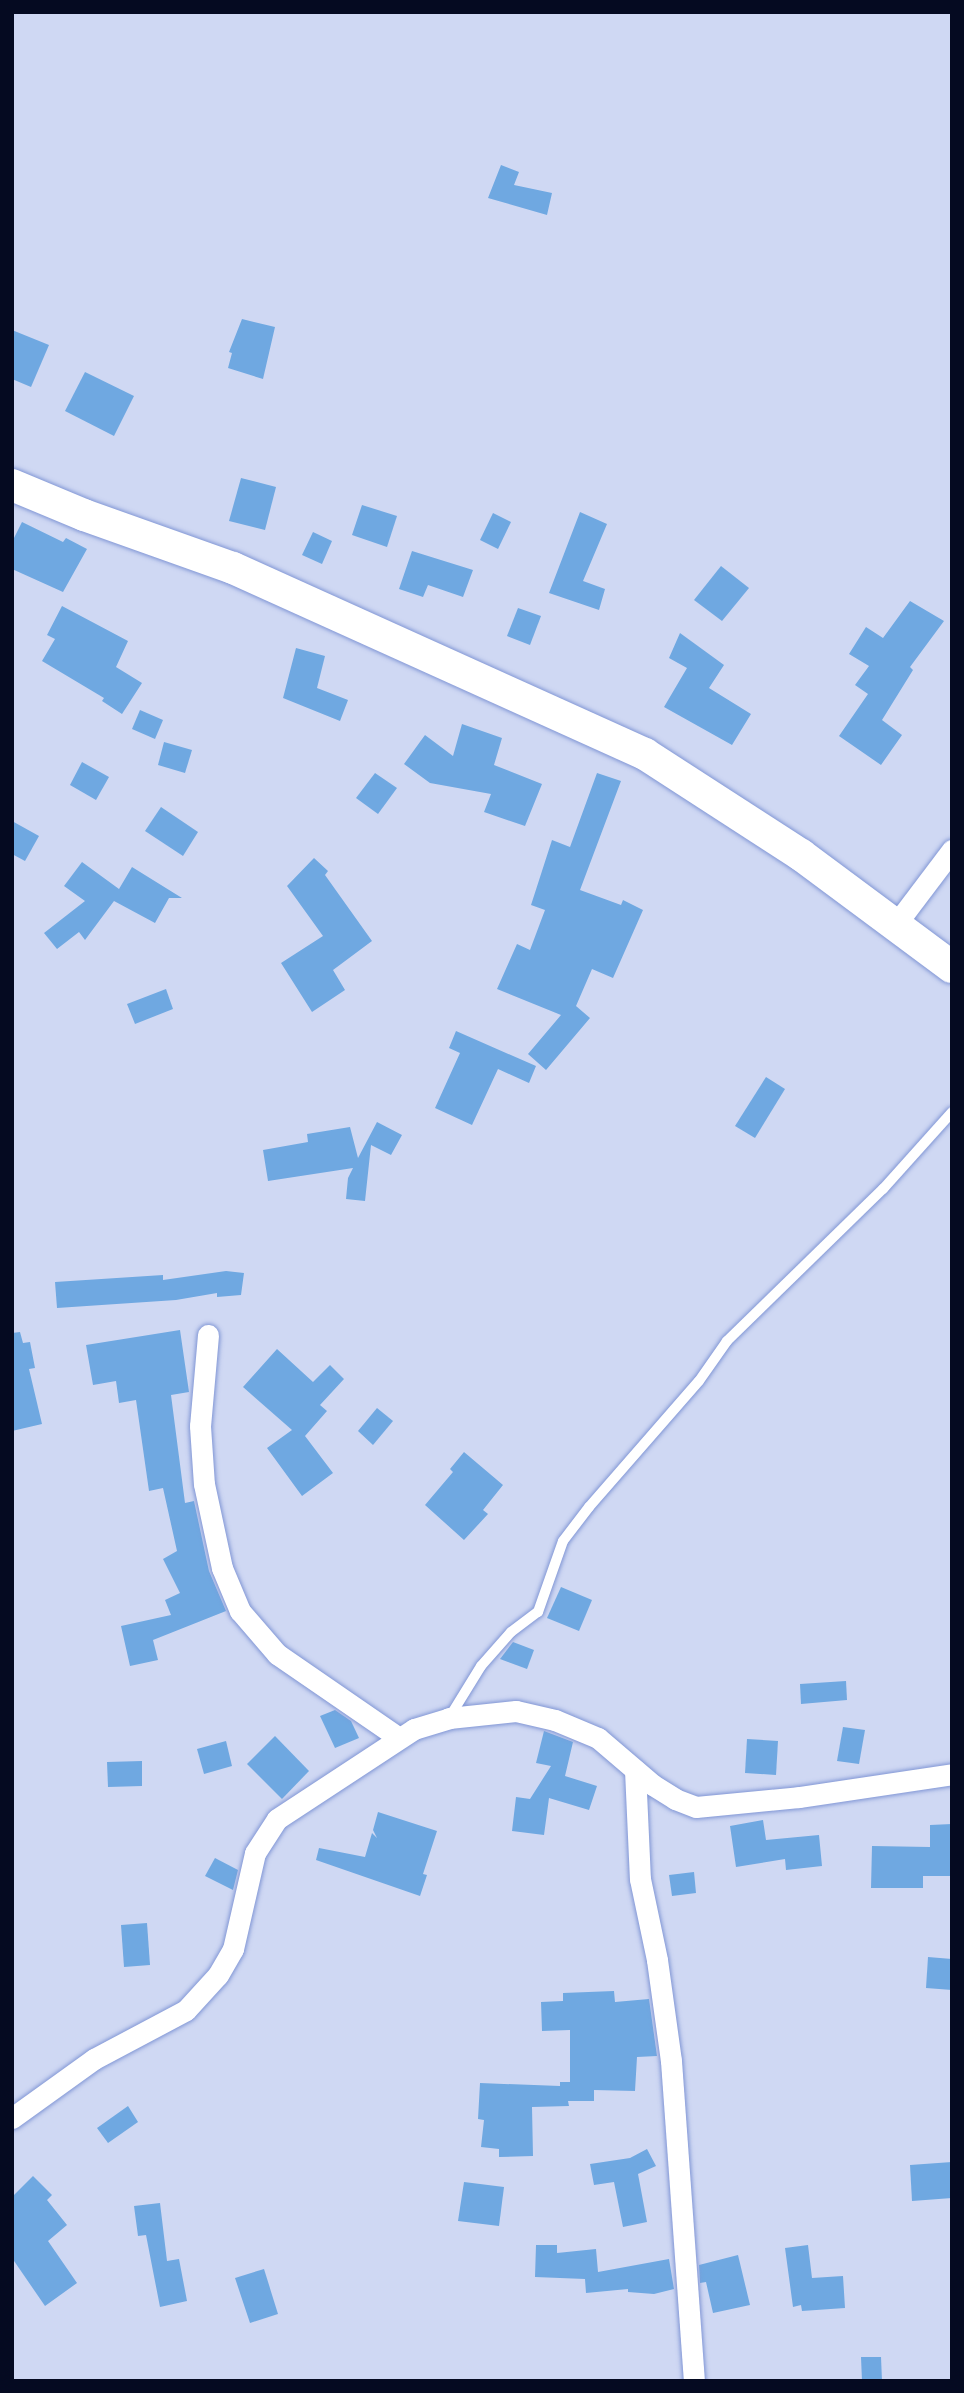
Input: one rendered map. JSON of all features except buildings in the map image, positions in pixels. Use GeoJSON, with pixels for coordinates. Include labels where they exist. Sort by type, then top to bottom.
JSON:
{"type":"FeatureCollection","features":[{"type":"Feature","properties":{"kind":"street"},"geometry":{"type":"LineString","coordinates":[[12,485],[84,515],[233,568],[645,754],[801,855],[952,967]]}},
{"type":"Feature","properties":{"kind":"street"},"geometry":{"type":"LineString","coordinates":[[896,924],[952,850]]}},
{"type":"Feature","properties":{"kind":"street"},"geometry":{"type":"LineString","coordinates":[[208,1335],[200,1426],[204,1484],[222,1568],[240,1611],[277,1654],[399,1738]]}},
{"type":"Feature","properties":{"kind":"street"},"geometry":{"type":"LineString","coordinates":[[12,2118],[94,2059],[186,2010],[218,1975],[233,1950],[255,1853],[270,1827],[277,1819],[342,1773],[414,1729],[449,1718],[516,1711],[555,1720],[598,1738],[635,1770],[675,1799],[696,1807],[799,1797],[952,1774]]}},
{"type":"Feature","properties":{"kind":"street"},"geometry":{"type":"LineString","coordinates":[[635,1770],[640,1878],[657,1960],[671,2061],[694,2381]]}},
{"type":"Feature","properties":{"kind":"lane"},"geometry":{"type":"LineString","coordinates":[[449,1718],[481,1666],[511,1632],[538,1612],[563,1541],[589,1507],[699,1381],[727,1341],[873,1199],[952,1112]]}}]}
